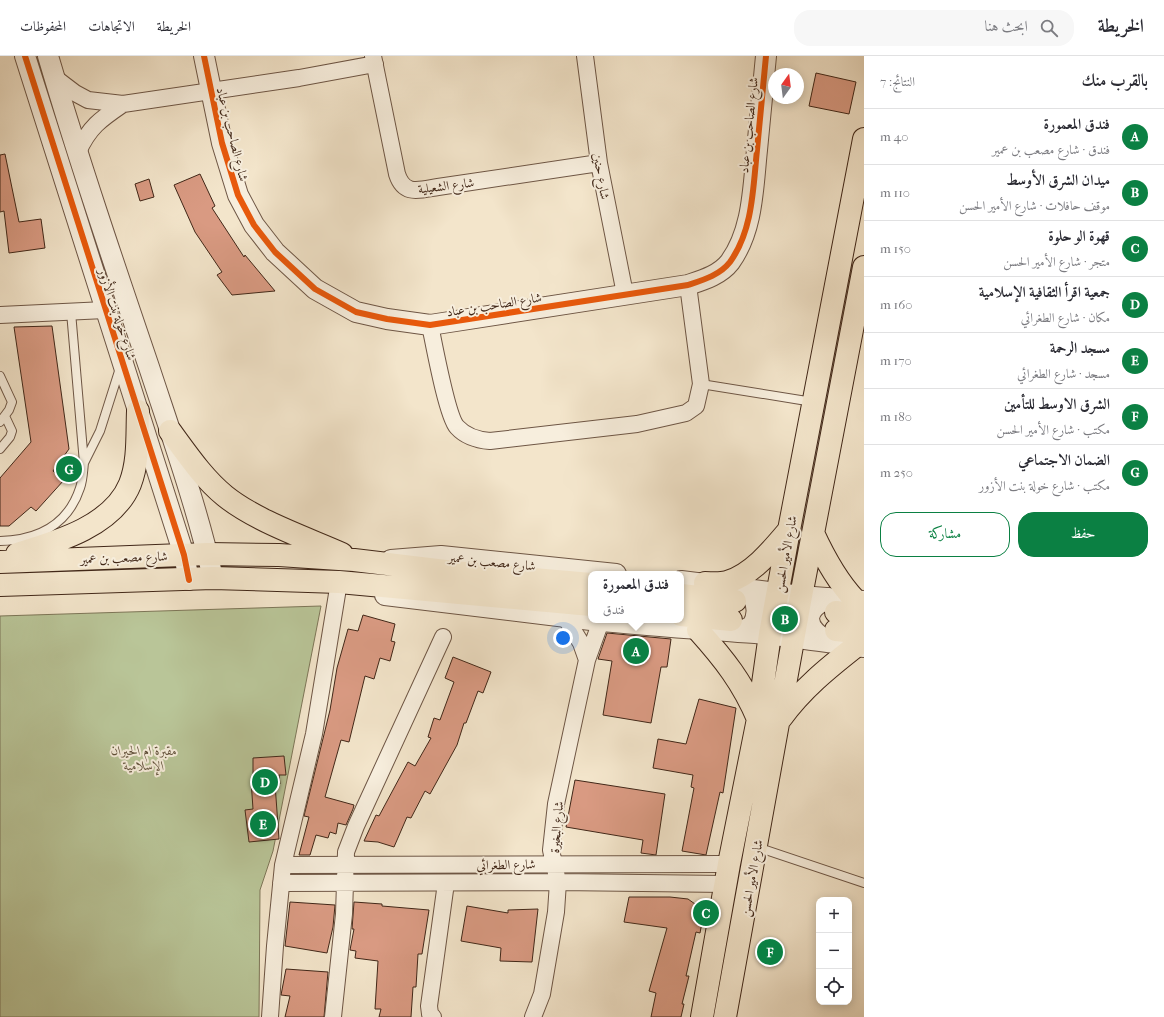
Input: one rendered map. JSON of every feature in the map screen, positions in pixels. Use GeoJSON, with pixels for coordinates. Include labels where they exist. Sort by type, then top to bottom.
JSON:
{"type":"FeatureCollection","features":[{"type":"Feature","properties":{"kind":"highway","name":"شارع الأمير الحسن"},"geometry":{"type":"LineString","coordinates":[[726,1017],[757,847],[768,721],[770,634],[864,140]]}},
{"type":"Feature","properties":{"kind":"highway","name":"شارع الأمير الحسن"},"geometry":{"type":"LineString","coordinates":[[702,1017],[727,874],[768,721],[795,637],[801,596],[864,267]]}},
{"type":"Feature","properties":{"kind":"highway"},"geometry":{"type":"LineString","coordinates":[[0,559],[62,540],[104,517],[119,502],[130,484],[136,462],[138,411]]}},
{"type":"Feature","properties":{"kind":"highway"},"geometry":{"type":"LineString","coordinates":[[170,431],[200,471],[226,496],[261,518],[361,561]]}},
{"type":"Feature","properties":{"kind":"highway"},"geometry":{"type":"LineString","coordinates":[[705,583],[727,582],[749,570],[777,544],[789,530]]}},
{"type":"Feature","properties":{"kind":"highway"},"geometry":{"type":"LineString","coordinates":[[698,630],[732,669],[751,701],[768,721],[822,672],[861,642],[832,620],[861,606],[848,592],[829,565],[813,533]]}},
{"type":"Feature","properties":{"kind":"highway","name":"شارع مصعب بن عمير"},"geometry":{"type":"LineString","coordinates":[[0,562],[208,554],[279,555],[361,561],[588,584]]}},
{"type":"Feature","properties":{"kind":"highway","name":"شارع مصعب بن عمير"},"geometry":{"type":"LineString","coordinates":[[0,585],[189,580],[213,578],[347,583],[588,615]]}},
{"type":"Feature","properties":{"kind":"highway","name":"شارع مصعب بن عمير"},"geometry":{"type":"LineString","coordinates":[[684,596],[738,611]]}},
{"type":"Feature","properties":{"kind":"highway","name":"شارع مصعب بن عمير"},"geometry":{"type":"LineString","coordinates":[[684,615],[738,611]]}},
{"type":"Feature","properties":{"kind":"street","name":"شارع خولة بنت الأزور"},"geometry":{"type":"LineString","coordinates":[[25,56],[184,555],[189,580]]}},
{"type":"Feature","properties":{"kind":"street","name":"شارع خولة بنت الأزور"},"geometry":{"type":"LineString","coordinates":[[48,56],[170,431],[208,554],[213,578]]}},
{"type":"Feature","properties":{"kind":"street","name":"شارع الصاحب بن عباد"},"geometry":{"type":"LineString","coordinates":[[204,56],[222,143],[238,195],[254,225],[275,252],[315,289],[356,312],[387,320],[430,326],[688,285],[713,276],[729,263],[739,246],[746,228],[751,202],[766,56]]}},
{"type":"Feature","properties":{"kind":"street","name":"شارع حنين"},"geometry":{"type":"LineString","coordinates":[[585,56],[599,163],[625,294]]}},
{"type":"Feature","properties":{"kind":"street"},"geometry":{"type":"LineString","coordinates":[[54,77],[75,93],[88,100],[123,104],[299,78],[374,60]]}},
{"type":"Feature","properties":{"kind":"street","name":"شارع الشعيلية"},"geometry":{"type":"LineString","coordinates":[[374,60],[397,174],[400,183],[405,188],[415,190],[599,163]]}},
{"type":"Feature","properties":{"kind":"street"},"geometry":{"type":"LineString","coordinates":[[78,152],[85,136],[96,123],[123,104]]}},
{"type":"Feature","properties":{"kind":"street"},"geometry":{"type":"LineString","coordinates":[[430,326],[448,404],[456,426],[467,436],[477,440],[490,441],[637,424],[686,413],[696,406],[701,384],[688,285]]}},
{"type":"Feature","properties":{"kind":"street"},"geometry":{"type":"LineString","coordinates":[[0,315],[105,310]]}},
{"type":"Feature","properties":{"kind":"street","name":"شارع مصعب بن عمير"},"geometry":{"type":"LineString","coordinates":[[361,561],[441,556],[588,571]]}},
{"type":"Feature","properties":{"kind":"street","name":"شارع مصعب بن عمير"},"geometry":{"type":"LineString","coordinates":[[646,623],[698,630],[738,611],[778,593],[801,596],[832,620],[795,637],[770,634],[738,611],[705,583],[684,581]]}},
{"type":"Feature","properties":{"kind":"street"},"geometry":{"type":"LineString","coordinates":[[270,1017],[275,946],[284,865],[347,583]]}},
{"type":"Feature","properties":{"kind":"street","name":"شارع مصعب بن عمير"},"geometry":{"type":"LineString","coordinates":[[347,583],[374,592],[401,598],[565,617],[588,616]]}},
{"type":"Feature","properties":{"kind":"street"},"geometry":{"type":"LineString","coordinates":[[565,617],[581,643],[587,660]]}},
{"type":"Feature","properties":{"kind":"street","name":"شارع البخيرة"},"geometry":{"type":"LineString","coordinates":[[533,1017],[542,994],[556,912],[558,882],[551,850],[556,804],[587,660],[593,623]]}},
{"type":"Feature","properties":{"kind":"street"},"geometry":{"type":"LineString","coordinates":[[333,1017],[343,929],[346,884],[346,852],[443,637]]}},
{"type":"Feature","properties":{"kind":"street","name":"شارع الطغرائي"},"geometry":{"type":"LineString","coordinates":[[284,865],[553,864],[727,874]]}},
{"type":"Feature","properties":{"kind":"street","name":"شارع الطغرائي"},"geometry":{"type":"LineString","coordinates":[[281,883],[346,884],[558,882],[727,874]]}},
{"type":"Feature","properties":{"kind":"street"},"geometry":{"type":"LineString","coordinates":[[433,1017],[430,1014],[429,1006],[446,883]]}},
{"type":"Feature","properties":{"kind":"lane"},"geometry":{"type":"LineString","coordinates":[[0,541],[30,538],[52,527],[70,510],[80,488],[84,463],[71,312]]}},
{"type":"Feature","properties":{"kind":"lane"},"geometry":{"type":"LineString","coordinates":[[84,463],[100,431],[122,362]]}},
{"type":"Feature","properties":{"kind":"lane"},"geometry":{"type":"LineString","coordinates":[[0,376],[12,402],[2,419],[12,431],[10,437],[0,449]]}},
{"type":"Feature","properties":{"kind":"lane"},"geometry":{"type":"LineString","coordinates":[[701,384],[813,402]]}},
{"type":"Feature","properties":{"kind":"lane"},"geometry":{"type":"LineString","coordinates":[[757,847],[864,883]]}},
{"type":"Feature","properties":{"kind":"green space","name":"مقبرة ام الحيران الإسلامية"},"geometry":{"type":"Polygon","coordinates":[[[321,606],[273,851],[260,890],[259,1017],[0,1017],[0,616],[321,606]]]}},
{"type":"Feature","properties":{"kind":"building"},"geometry":{"type":"Polygon","coordinates":[[[816,73],[856,82],[849,114],[809,106],[816,73]]]}},
{"type":"Feature","properties":{"kind":"building"},"geometry":{"type":"Polygon","coordinates":[[[5,154],[19,222],[41,219],[45,248],[9,253],[4,211],[0,212],[0,155],[5,154]]]}},
{"type":"Feature","properties":{"kind":"building"},"geometry":{"type":"Polygon","coordinates":[[[200,174],[215,206],[212,208],[244,257],[245,255],[275,291],[232,295],[217,275],[222,272],[195,232],[174,185],[200,174]]]}},
{"type":"Feature","properties":{"kind":"building"},"geometry":{"type":"Polygon","coordinates":[[[149,179],[154,197],[140,201],[135,184],[149,179]]]}},
{"type":"Feature","properties":{"kind":"building"},"geometry":{"type":"Polygon","coordinates":[[[52,326],[69,449],[53,471],[64,480],[36,511],[31,507],[9,526],[0,526],[0,478],[31,442],[14,327],[52,326]]]}},
{"type":"Feature","properties":{"kind":"building"},"geometry":{"type":"Polygon","coordinates":[[[363,615],[395,624],[391,641],[395,642],[390,661],[380,658],[374,679],[365,676],[349,742],[341,740],[325,797],[354,805],[353,809],[346,825],[338,823],[336,834],[330,832],[328,838],[316,835],[310,855],[299,855],[309,817],[304,816],[330,710],[337,668],[348,629],[358,631],[363,615]]]}},
{"type":"Feature","properties":{"kind":"building"},"geometry":{"type":"Polygon","coordinates":[[[607,633],[671,639],[667,667],[661,667],[651,723],[603,715],[612,661],[598,659],[607,633]]]}},
{"type":"Feature","properties":{"kind":"building"},"geometry":{"type":"Polygon","coordinates":[[[453,657],[491,672],[483,693],[478,691],[466,723],[464,723],[457,745],[430,794],[425,791],[411,818],[407,817],[394,847],[378,842],[364,841],[376,815],[379,816],[408,762],[415,766],[431,738],[428,737],[434,718],[440,720],[454,682],[445,678],[453,657]]]}},
{"type":"Feature","properties":{"kind":"building"},"geometry":{"type":"Polygon","coordinates":[[[699,699],[736,708],[723,793],[720,792],[706,855],[682,851],[694,788],[691,787],[693,775],[653,768],[658,739],[686,744],[699,699]]]}},
{"type":"Feature","properties":{"kind":"building"},"geometry":{"type":"Polygon","coordinates":[[[284,756],[286,775],[279,775],[280,784],[275,784],[279,839],[249,842],[245,810],[253,809],[251,780],[253,779],[253,758],[284,756]]]}},
{"type":"Feature","properties":{"kind":"building"},"geometry":{"type":"Polygon","coordinates":[[[575,780],[665,794],[656,855],[641,853],[643,840],[566,827],[575,780]]]}},
{"type":"Feature","properties":{"kind":"building"},"geometry":{"type":"Polygon","coordinates":[[[629,897],[670,897],[688,899],[700,910],[703,917],[700,933],[696,932],[686,976],[689,976],[682,1004],[684,1004],[681,1017],[651,1017],[656,993],[649,991],[667,928],[624,922],[629,897]]]}},
{"type":"Feature","properties":{"kind":"building"},"geometry":{"type":"Polygon","coordinates":[[[290,902],[335,905],[333,927],[327,953],[285,946],[290,902]]]}},
{"type":"Feature","properties":{"kind":"building"},"geometry":{"type":"Polygon","coordinates":[[[354,902],[429,910],[422,954],[418,954],[416,987],[413,987],[411,1017],[379,1017],[381,1009],[375,1009],[378,961],[355,958],[356,951],[350,950],[354,929],[352,929],[354,902]]]}},
{"type":"Feature","properties":{"kind":"building"},"geometry":{"type":"Polygon","coordinates":[[[467,906],[508,913],[508,910],[538,909],[532,962],[500,961],[501,948],[461,941],[467,906]]]}},
{"type":"Feature","properties":{"kind":"building"},"geometry":{"type":"Polygon","coordinates":[[[286,969],[328,972],[324,1017],[285,1017],[290,996],[281,995],[286,969]]]}},
{"type":"Feature","properties":{"kind":"cycle path"},"geometry":{"type":"LineString","coordinates":[[25,56],[184,555],[189,580]]}},
{"type":"Feature","properties":{"kind":"cycle path"},"geometry":{"type":"LineString","coordinates":[[204,56],[222,143],[238,195],[254,225],[275,252],[315,289],[356,312],[387,319],[430,325],[688,285],[711,276],[726,267],[738,250],[748,223],[751,208],[766,56]]}},
{"type":"Feature","properties":{"kind":"place","name":"الضمان الاجتماعي"},"geometry":{"type":"Point","coordinates":[69,469]}},
{"type":"Feature","properties":{"kind":"place","name":"ميدان الشرق الأوسط"},"geometry":{"type":"Point","coordinates":[785,619]}},
{"type":"Feature","properties":{"kind":"place","name":"فندق المعمورة"},"geometry":{"type":"Point","coordinates":[636,651]}},
{"type":"Feature","properties":{"kind":"place","name":"جمعية اقرأ الثقافية الإسلامية"},"geometry":{"type":"Point","coordinates":[265,782]}},
{"type":"Feature","properties":{"kind":"place","name":"مسجد الرحمة"},"geometry":{"type":"Point","coordinates":[263,824]}},
{"type":"Feature","properties":{"kind":"place","name":"قهوة الو حلوة"},"geometry":{"type":"Point","coordinates":[706,913]}},
{"type":"Feature","properties":{"kind":"place","name":"الشرق الاوسط للتأمين"},"geometry":{"type":"Point","coordinates":[770,952]}}]}
